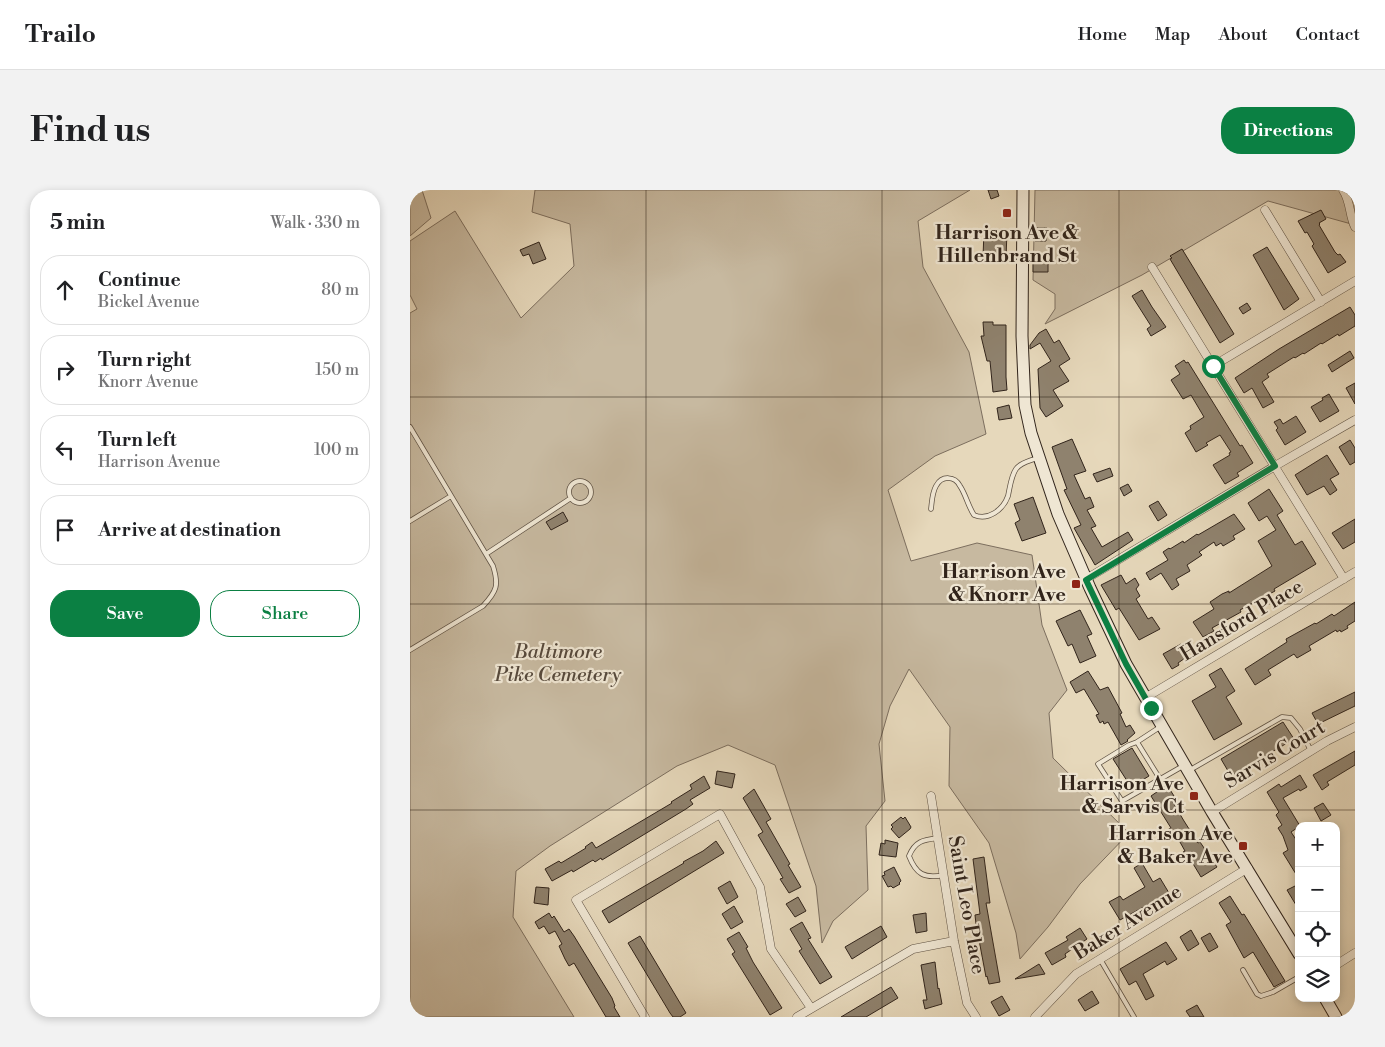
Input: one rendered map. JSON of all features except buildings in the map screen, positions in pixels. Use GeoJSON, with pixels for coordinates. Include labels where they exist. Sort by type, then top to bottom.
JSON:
{"type":"FeatureCollection","features":[{"type":"Feature","properties":{"kind":"main road"},"geometry":{"type":"LineString","coordinates":[[1023,190],[1023,376],[1025,405],[1039,458],[1058,514],[1086,580],[1126,664],[1212,812],[1295,947]]}},
{"type":"Feature","properties":{"kind":"main road"},"geometry":{"type":"LineString","coordinates":[[1327,1002],[1336,1017]]}},
{"type":"Feature","properties":{"kind":"street"},"geometry":{"type":"LineString","coordinates":[[1343,190],[1349,200],[1352,221],[1355,227]]}},
{"type":"Feature","properties":{"kind":"street"},"geometry":{"type":"LineString","coordinates":[[1266,210],[1321,302]]}},
{"type":"Feature","properties":{"kind":"street"},"geometry":{"type":"LineString","coordinates":[[1152,267],[1344,579]]}},
{"type":"Feature","properties":{"kind":"street"},"geometry":{"type":"LineString","coordinates":[[1213,366],[1355,281]]}},
{"type":"Feature","properties":{"kind":"street"},"geometry":{"type":"LineString","coordinates":[[1086,580],[1355,420]]}},
{"type":"Feature","properties":{"kind":"street","name":"Hansford Place"},"geometry":{"type":"LineString","coordinates":[[1145,698],[1355,572]]}},
{"type":"Feature","properties":{"kind":"street","name":"Sarvis Court"},"geometry":{"type":"LineString","coordinates":[[1212,812],[1355,726]]}},
{"type":"Feature","properties":{"kind":"street","name":"Saint Leo Place"},"geometry":{"type":"LineString","coordinates":[[931,796],[954,941],[967,1003],[976,1017]]}},
{"type":"Feature","properties":{"kind":"street"},"geometry":{"type":"LineString","coordinates":[[645,1017],[576,900],[720,814],[760,887],[771,949],[812,1008]]}},
{"type":"Feature","properties":{"kind":"street","name":"Baker Avenue"},"geometry":{"type":"LineString","coordinates":[[1036,1017],[1076,974],[1248,868]]}},
{"type":"Feature","properties":{"kind":"street"},"geometry":{"type":"LineString","coordinates":[[797,1017],[913,949],[954,941]]}},
{"type":"Feature","properties":{"kind":"street"},"geometry":{"type":"LineString","coordinates":[[1340,962],[1355,953]]}},
{"type":"Feature","properties":{"kind":"lane"},"geometry":{"type":"LineString","coordinates":[[410,427],[493,566],[497,581],[493,595],[483,606],[410,650]]}},
{"type":"Feature","properties":{"kind":"lane"},"geometry":{"type":"LineString","coordinates":[[931,509],[936,484],[949,477],[954,479],[960,486],[974,515],[981,518],[990,516],[996,512],[1007,498],[1014,471],[1018,466],[1039,458]]}},
{"type":"Feature","properties":{"kind":"lane"},"geometry":{"type":"LineString","coordinates":[[578,480],[589,484],[592,491],[587,501],[580,504],[571,498],[569,491],[572,484],[578,480]]}},
{"type":"Feature","properties":{"kind":"lane"},"geometry":{"type":"LineString","coordinates":[[410,521],[452,496]]}},
{"type":"Feature","properties":{"kind":"lane"},"geometry":{"type":"LineString","coordinates":[[486,554],[571,498]]}},
{"type":"Feature","properties":{"kind":"lane"},"geometry":{"type":"LineString","coordinates":[[1162,726],[1098,764],[1122,801],[1160,779],[1186,768],[1282,717],[1291,718],[1300,729],[1311,751]]}},
{"type":"Feature","properties":{"kind":"lane"},"geometry":{"type":"LineString","coordinates":[[1137,742],[1160,779]]}},
{"type":"Feature","properties":{"kind":"lane"},"geometry":{"type":"LineString","coordinates":[[938,838],[922,840],[912,847],[909,856],[913,866],[922,874],[933,877],[944,875]]}},
{"type":"Feature","properties":{"kind":"lane"},"geometry":{"type":"LineString","coordinates":[[1100,959],[1134,1017]]}},
{"type":"Feature","properties":{"kind":"lane"},"geometry":{"type":"LineString","coordinates":[[1243,970],[1257,994],[1261,996],[1273,992],[1295,979]]}},
{"type":"Feature","properties":{"kind":"green space"},"geometry":{"type":"Polygon","coordinates":[[[410,190],[422,190],[431,218],[410,236],[410,190]]]}},
{"type":"Feature","properties":{"kind":"green space","name":"Baltimore Pike Cemetery"},"geometry":{"type":"Polygon","coordinates":[[[535,190],[970,190],[918,221],[923,267],[969,352],[986,434],[935,456],[888,490],[911,561],[977,543],[1032,555],[1042,625],[1067,690],[1049,713],[1053,758],[1129,833],[1080,884],[1048,927],[1020,959],[1016,933],[989,843],[949,786],[950,727],[909,669],[890,706],[879,744],[885,801],[866,826],[868,890],[833,921],[822,943],[816,886],[775,765],[728,745],[677,766],[550,846],[516,871],[513,917],[574,1017],[410,1017],[410,313],[417,309],[410,295],[410,241],[455,211],[521,318],[574,266],[570,224],[532,212],[535,190]]]}},
{"type":"Feature","properties":{"kind":"green space"},"geometry":{"type":"Polygon","coordinates":[[[1035,190],[1355,190],[1355,225],[1268,201],[1142,275],[1045,324],[1055,309],[1055,294],[1033,280],[1035,190]]]}},
{"type":"Feature","properties":{"kind":"place","name":"Harrison Ave & Hillenbrand St"},"geometry":{"type":"Point","coordinates":[1007,213]}},
{"type":"Feature","properties":{"kind":"place","name":"Harrison Ave & Knorr Ave"},"geometry":{"type":"Point","coordinates":[1076,584]}},
{"type":"Feature","properties":{"kind":"place","name":"Harrison Ave & Sarvis Ct"},"geometry":{"type":"Point","coordinates":[1194,796]}},
{"type":"Feature","properties":{"kind":"place","name":"Harrison Ave & Baker Ave"},"geometry":{"type":"Point","coordinates":[1243,846]}},
{"type":"Feature","properties":{"kind":"route"},"geometry":{"type":"LineString","coordinates":[[1151,708],[1126,664],[1086,580],[1275,466],[1213,366]]}}]}
